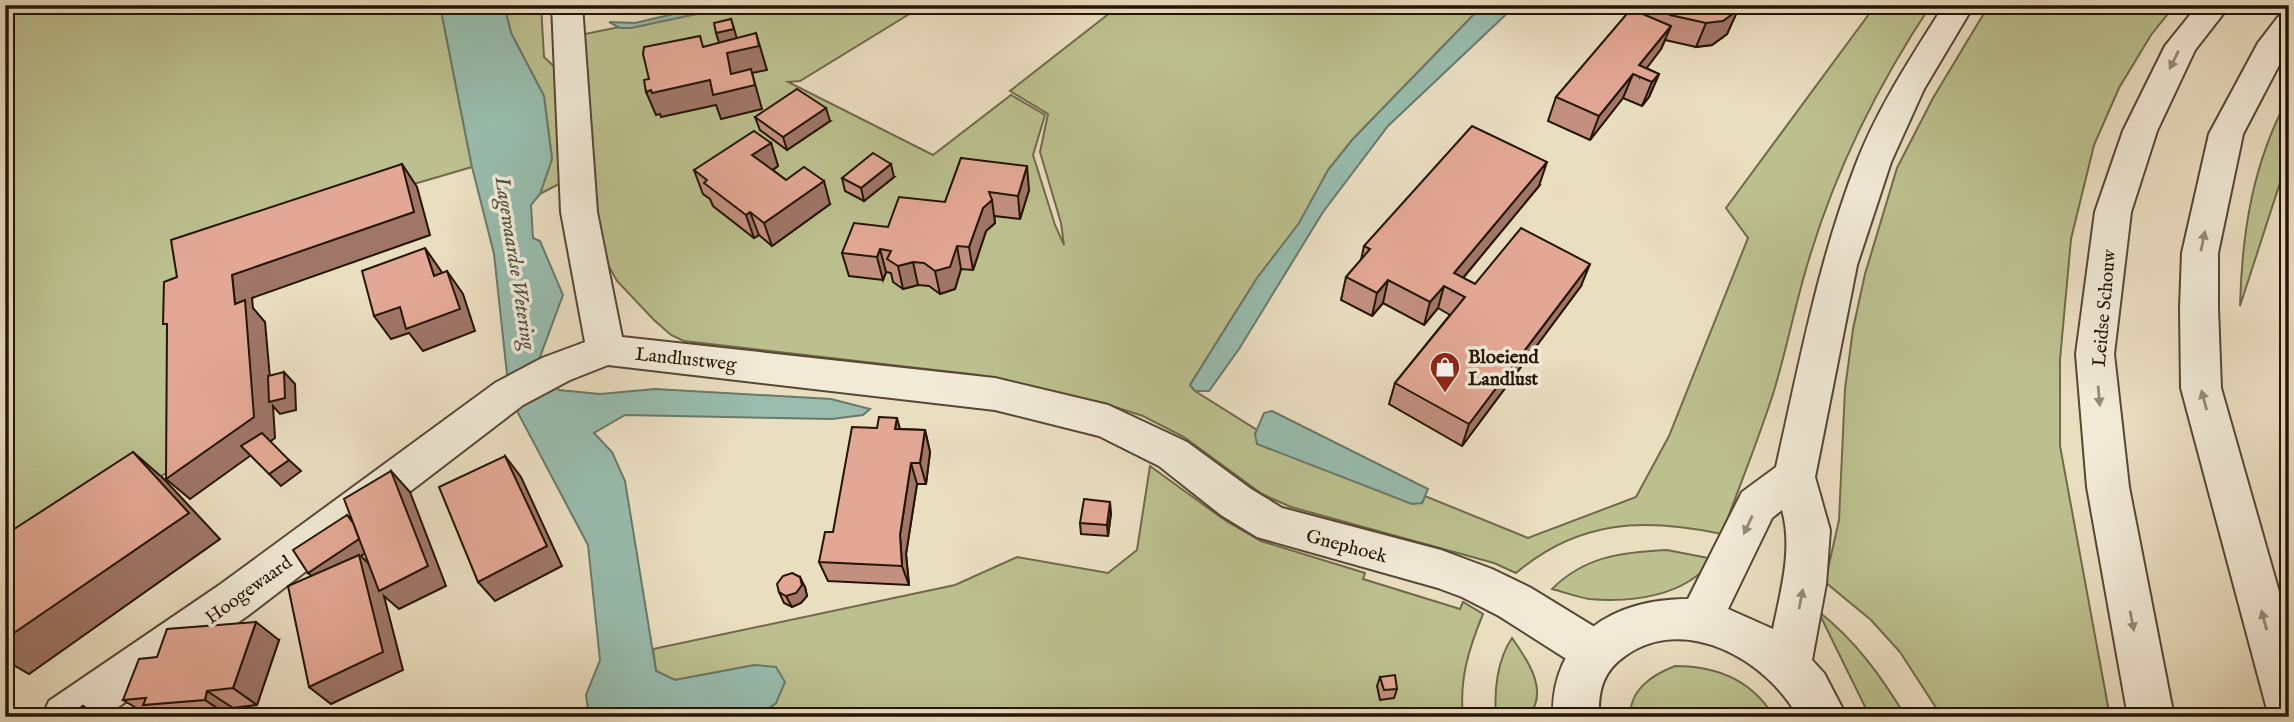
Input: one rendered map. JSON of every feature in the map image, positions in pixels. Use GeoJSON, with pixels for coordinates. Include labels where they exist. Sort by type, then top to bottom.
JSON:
{"type":"FeatureCollection","features":[{"type":"Feature","properties":{"kind":"street"},"geometry":{"type":"LineString","coordinates":[[567,5],[579,212],[606,350]]}},
{"type":"Feature","properties":{"kind":"street"},"geometry":{"type":"LineString","coordinates":[[1788,666],[1804,584],[1809,530],[1794,477],[1839,265],[1874,162],[1908,89],[1959,5]]}},
{"type":"Feature","properties":{"kind":"street","name":"Leidse Schouw"},"geometry":{"type":"LineString","coordinates":[[2150,710],[2108,487],[2095,354],[2113,212],[2140,131],[2181,46],[2215,5]]}},
{"type":"Feature","properties":{"kind":"street"},"geometry":{"type":"LineString","coordinates":[[2289,24],[2269,50],[2226,134],[2200,253],[2199,309],[2201,388],[2289,709]]}},
{"type":"Feature","properties":{"kind":"street","name":"Hoogewaard"},"geometry":{"type":"LineString","coordinates":[[65,717],[234,600],[509,394],[556,369],[606,350]]}},
{"type":"Feature","properties":{"kind":"street","name":"Landlustweg"},"geometry":{"type":"LineString","coordinates":[[606,350],[995,394],[1108,422]]}},
{"type":"Feature","properties":{"kind":"street","name":"Gnephoek"},"geometry":{"type":"LineString","coordinates":[[1108,422],[1173,454],[1236,502],[1272,524],[1441,569],[1477,583],[1516,602],[1595,652]]}},
{"type":"Feature","properties":{"kind":"street"},"geometry":{"type":"LineString","coordinates":[[1700,621],[1758,505],[1794,477]]}},
{"type":"Feature","properties":{"kind":"street"},"geometry":{"type":"LineString","coordinates":[[1576,717],[1578,690],[1584,669],[1595,652],[1623,629],[1640,622],[1670,618],[1700,621],[1742,635],[1788,666],[1807,687],[1824,717]]}},
{"type":"Feature","properties":{"kind":"green space"},"geometry":{"type":"Polygon","coordinates":[[[5,5],[440,5],[472,167],[208,244],[204,448],[5,579],[5,5]]]}},
{"type":"Feature","properties":{"kind":"green space"},"geometry":{"type":"Polygon","coordinates":[[[504,5],[541,5],[544,57],[560,72],[562,176],[559,184],[540,194],[552,159],[544,96],[511,33],[504,5]]]}},
{"type":"Feature","properties":{"kind":"green space"},"geometry":{"type":"Polygon","coordinates":[[[726,5],[924,5],[800,81],[788,82],[933,155],[1011,95],[1045,115],[1033,155],[1064,245],[1061,223],[1040,152],[1048,114],[1010,91],[1120,5],[1483,5],[1353,139],[1328,170],[1300,223],[1257,278],[1190,385],[1195,391],[1257,430],[1255,435],[1422,503],[1425,496],[1528,538],[1636,497],[1669,436],[1748,238],[1726,208],[1869,14],[1849,5],[1931,5],[1877,96],[1832,192],[1804,276],[1773,394],[1722,534],[1666,526],[1614,527],[1564,542],[1540,555],[1516,573],[1494,563],[1291,507],[1262,494],[1184,437],[1143,416],[1103,403],[978,375],[684,341],[671,335],[617,281],[605,259],[594,213],[580,35],[726,5]]]}},
{"type":"Feature","properties":{"kind":"green space"},"geometry":{"type":"Polygon","coordinates":[[[1989,5],[2175,5],[2151,35],[2119,88],[2094,145],[2071,239],[2060,360],[2060,446],[2110,717],[1942,717],[1900,652],[1871,620],[1825,582],[1839,520],[1845,389],[1853,329],[1865,274],[1897,168],[1933,98],[1989,5]]]}},
{"type":"Feature","properties":{"kind":"green space"},"geometry":{"type":"Polygon","coordinates":[[[2289,96],[2289,155],[2240,306],[2243,251],[2258,172],[2266,146],[2289,96]]]}},
{"type":"Feature","properties":{"kind":"green space"},"geometry":{"type":"Polygon","coordinates":[[[1150,466],[1226,521],[1261,541],[1365,573],[1363,579],[1460,609],[1463,602],[1483,614],[1466,664],[1462,690],[1463,717],[757,717],[776,703],[755,665],[675,680],[656,671],[653,649],[955,585],[1017,557],[1108,573],[1137,550],[1150,466]]]}},
{"type":"Feature","properties":{"kind":"green space"},"geometry":{"type":"Polygon","coordinates":[[[1667,550],[1713,559],[1702,572],[1689,581],[1674,589],[1640,598],[1589,599],[1552,589],[1578,569],[1605,558],[1635,552],[1667,550]]]}},
{"type":"Feature","properties":{"kind":"green space"},"geometry":{"type":"Polygon","coordinates":[[[1818,611],[1844,634],[1867,660],[1906,717],[1870,717],[1818,611]]]}},
{"type":"Feature","properties":{"kind":"green space"},"geometry":{"type":"Polygon","coordinates":[[[1512,638],[1530,666],[1537,687],[1537,697],[1534,708],[1527,717],[1496,717],[1498,676],[1503,656],[1512,638]]]}},
{"type":"Feature","properties":{"kind":"green space"},"geometry":{"type":"Polygon","coordinates":[[[1675,666],[1705,669],[1732,678],[1755,693],[1774,717],[1630,717],[1634,698],[1644,684],[1675,666]]]}},
{"type":"Feature","properties":{"kind":"water","name":"Lagewaardse Wetering"},"geometry":{"type":"Polygon","coordinates":[[[440,5],[504,5],[511,33],[544,96],[552,159],[540,194],[531,205],[533,238],[540,241],[563,295],[540,357],[559,390],[600,394],[655,389],[831,399],[870,409],[863,415],[832,419],[625,415],[594,433],[612,452],[625,481],[656,671],[675,680],[755,665],[776,667],[785,682],[776,703],[757,717],[589,717],[586,695],[600,660],[588,545],[518,413],[507,374],[494,254],[472,167],[440,5]]]}},
{"type":"Feature","properties":{"kind":"water"},"geometry":{"type":"Polygon","coordinates":[[[712,5],[739,5],[631,28],[620,28],[609,22],[635,23],[712,5]]]}},
{"type":"Feature","properties":{"kind":"water"},"geometry":{"type":"Polygon","coordinates":[[[1483,5],[1516,5],[1388,126],[1323,212],[1239,349],[1209,391],[1195,391],[1190,385],[1257,278],[1299,223],[1328,170],[1353,139],[1483,5]]]}},
{"type":"Feature","properties":{"kind":"water"},"geometry":{"type":"Polygon","coordinates":[[[1272,411],[1428,489],[1422,503],[1412,504],[1257,444],[1255,434],[1264,413],[1272,411]]]}},
{"type":"Feature","properties":{"kind":"building"},"geometry":{"type":"Polygon","coordinates":[[[1656,5],[1739,5],[1738,10],[1723,21],[1706,23],[1670,15],[1656,5]]]}},
{"type":"Feature","properties":{"kind":"building"},"geometry":{"type":"Polygon","coordinates":[[[1631,9],[1671,26],[1639,65],[1659,74],[1652,82],[1633,74],[1599,116],[1556,97],[1631,9]]]}},
{"type":"Feature","properties":{"kind":"building"},"geometry":{"type":"Polygon","coordinates":[[[731,19],[734,29],[716,33],[714,23],[731,19]]]}},
{"type":"Feature","properties":{"kind":"building"},"geometry":{"type":"Polygon","coordinates":[[[756,33],[759,46],[727,53],[731,74],[751,69],[755,85],[713,95],[710,80],[646,92],[644,80],[649,79],[644,47],[700,36],[703,47],[756,33]]]}},
{"type":"Feature","properties":{"kind":"building"},"geometry":{"type":"Polygon","coordinates":[[[797,89],[826,108],[783,137],[755,117],[797,89]]]}},
{"type":"Feature","properties":{"kind":"building"},"geometry":{"type":"Polygon","coordinates":[[[1472,126],[1547,162],[1454,273],[1475,284],[1521,228],[1590,264],[1469,424],[1395,383],[1465,297],[1444,286],[1430,302],[1388,280],[1377,293],[1346,277],[1370,249],[1364,246],[1472,126]]]}},
{"type":"Feature","properties":{"kind":"building"},"geometry":{"type":"Polygon","coordinates":[[[754,131],[771,143],[752,155],[786,180],[804,167],[824,181],[764,223],[750,212],[746,215],[704,183],[707,180],[694,170],[754,131]]]}},
{"type":"Feature","properties":{"kind":"building"},"geometry":{"type":"Polygon","coordinates":[[[873,153],[891,164],[861,188],[842,178],[873,153]]]}},
{"type":"Feature","properties":{"kind":"building"},"geometry":{"type":"Polygon","coordinates":[[[961,158],[1027,166],[1018,196],[989,192],[992,200],[983,208],[969,247],[957,246],[950,267],[935,271],[924,263],[913,262],[898,266],[887,259],[891,251],[880,249],[877,257],[842,253],[854,223],[888,227],[899,197],[945,202],[961,158]]]}},
{"type":"Feature","properties":{"kind":"building"},"geometry":{"type":"Polygon","coordinates":[[[402,164],[414,212],[232,275],[235,304],[245,300],[254,417],[166,479],[167,324],[163,324],[164,282],[177,277],[171,240],[402,164]]]}},
{"type":"Feature","properties":{"kind":"building"},"geometry":{"type":"Polygon","coordinates":[[[425,248],[434,276],[447,271],[460,309],[406,329],[400,307],[374,316],[362,271],[425,248]]]}},
{"type":"Feature","properties":{"kind":"building"},"geometry":{"type":"Polygon","coordinates":[[[284,372],[285,398],[269,402],[268,376],[284,372]]]}},
{"type":"Feature","properties":{"kind":"building"},"geometry":{"type":"Polygon","coordinates":[[[879,417],[897,418],[895,429],[925,430],[920,463],[911,463],[900,535],[902,566],[819,562],[825,532],[833,532],[852,427],[877,428],[879,417]]]}},
{"type":"Feature","properties":{"kind":"building"},"geometry":{"type":"Polygon","coordinates":[[[262,433],[289,460],[269,474],[241,446],[262,433]]]}},
{"type":"Feature","properties":{"kind":"building"},"geometry":{"type":"Polygon","coordinates":[[[133,452],[189,513],[5,639],[5,535],[133,452]]]}},
{"type":"Feature","properties":{"kind":"building"},"geometry":{"type":"Polygon","coordinates":[[[505,456],[547,546],[478,582],[439,487],[505,456]]]}},
{"type":"Feature","properties":{"kind":"building"},"geometry":{"type":"Polygon","coordinates":[[[391,471],[428,566],[379,591],[344,499],[391,471]]]}},
{"type":"Feature","properties":{"kind":"building"},"geometry":{"type":"Polygon","coordinates":[[[1084,499],[1110,502],[1107,525],[1080,523],[1084,499]]]}},
{"type":"Feature","properties":{"kind":"building"},"geometry":{"type":"Polygon","coordinates":[[[347,515],[359,539],[308,573],[293,550],[347,515]]]}},
{"type":"Feature","properties":{"kind":"building"},"geometry":{"type":"Polygon","coordinates":[[[359,555],[383,652],[309,687],[288,586],[359,555]]]}},
{"type":"Feature","properties":{"kind":"building"},"geometry":{"type":"Polygon","coordinates":[[[792,573],[800,577],[802,585],[796,593],[786,596],[779,592],[777,584],[783,576],[792,573]]]}},
{"type":"Feature","properties":{"kind":"building"},"geometry":{"type":"Polygon","coordinates":[[[256,622],[233,688],[207,691],[205,700],[143,705],[146,698],[123,700],[139,659],[157,657],[167,629],[256,622]]]}},
{"type":"Feature","properties":{"kind":"building"},"geometry":{"type":"Polygon","coordinates":[[[1395,675],[1397,689],[1384,690],[1380,677],[1395,675]]]}},
{"type":"Feature","properties":{"kind":"building"},"geometry":{"type":"Polygon","coordinates":[[[83,706],[90,717],[67,717],[83,706]]]}},
{"type":"Feature","properties":{"kind":"place","name":"Bloeiend Landlust"},"geometry":{"type":"Point","coordinates":[1445,394]}}]}
